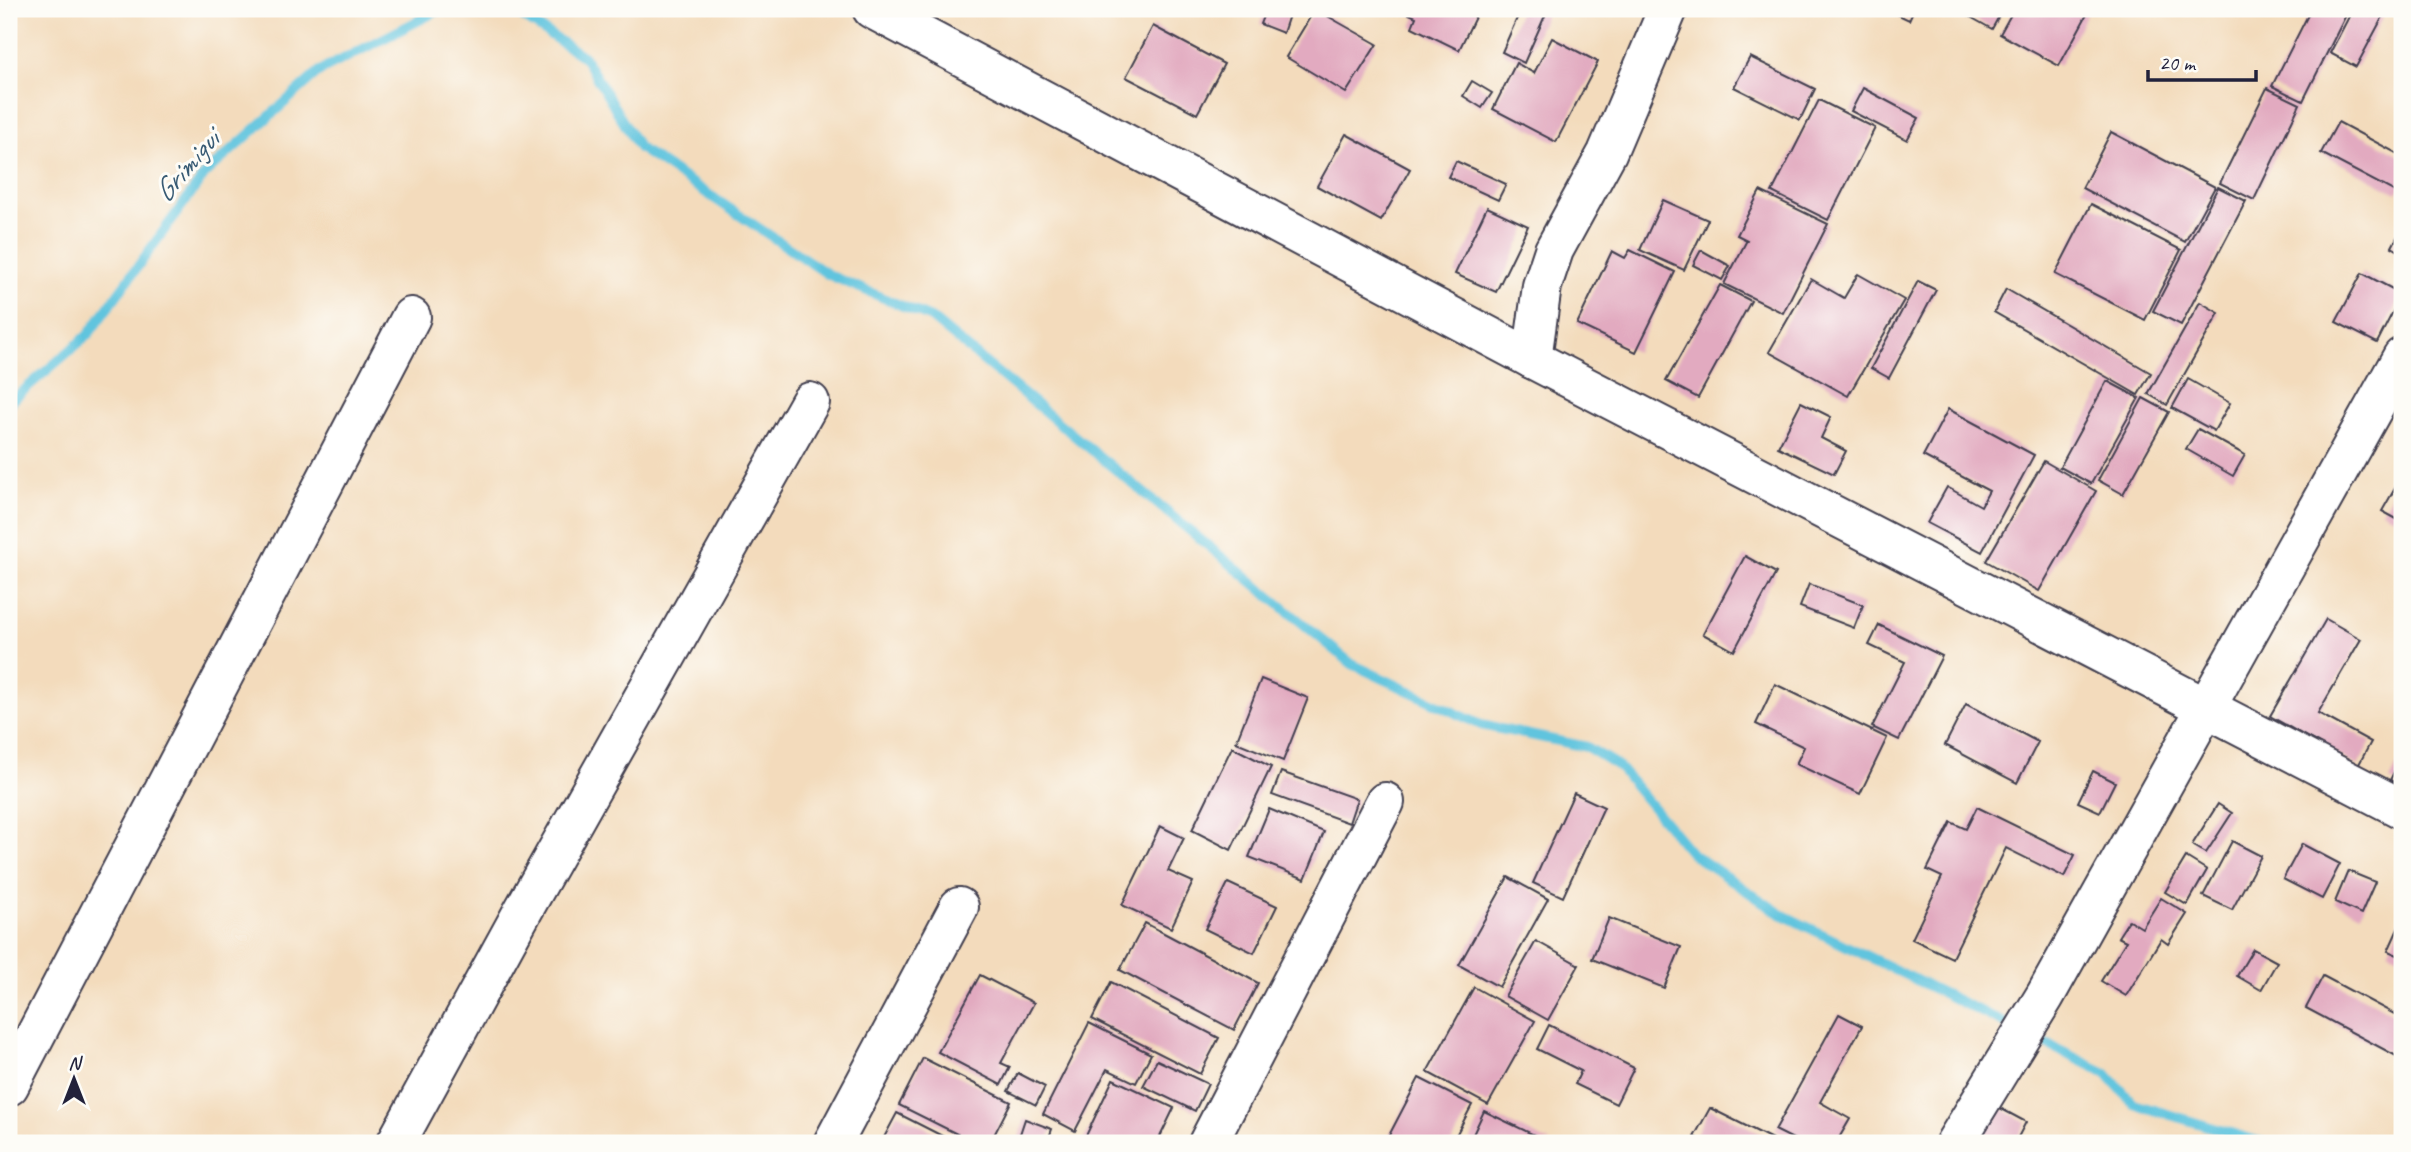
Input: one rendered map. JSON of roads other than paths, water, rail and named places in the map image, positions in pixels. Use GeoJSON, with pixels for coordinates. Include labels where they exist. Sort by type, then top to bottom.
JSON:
{"type":"FeatureCollection","features":[{"type":"Feature","properties":{"kind":"street"},"geometry":{"type":"LineString","coordinates":[[872,9],[1532,359],[2402,809]]}},
{"type":"Feature","properties":{"kind":"street"},"geometry":{"type":"LineString","coordinates":[[1532,359],[1542,286],[1554,250],[1607,153],[1668,9]]}},
{"type":"Feature","properties":{"kind":"street"},"geometry":{"type":"LineString","coordinates":[[9,1086],[411,317]]}},
{"type":"Feature","properties":{"kind":"street"},"geometry":{"type":"LineString","coordinates":[[1955,1143],[2045,996],[2402,357]]}},
{"type":"Feature","properties":{"kind":"street"},"geometry":{"type":"LineString","coordinates":[[396,1143],[517,921],[810,402]]}},
{"type":"Feature","properties":{"kind":"street"},"geometry":{"type":"LineString","coordinates":[[1208,1143],[1385,802]]}},
{"type":"Feature","properties":{"kind":"street"},"geometry":{"type":"LineString","coordinates":[[833,1143],[959,907]]}},
{"type":"Feature","properties":{"kind":"waterway","name":"Grimigui"},"geometry":{"type":"LineString","coordinates":[[9,403],[88,335],[205,174],[320,71],[441,9]]}},
{"type":"Feature","properties":{"kind":"waterway"},"geometry":{"type":"LineString","coordinates":[[511,9],[584,57],[639,148],[829,275],[931,318],[1352,664],[1481,725],[1587,747],[1618,766],[1691,853],[1781,914],[2106,1073],[2134,1104],[2264,1143]]}}]}
